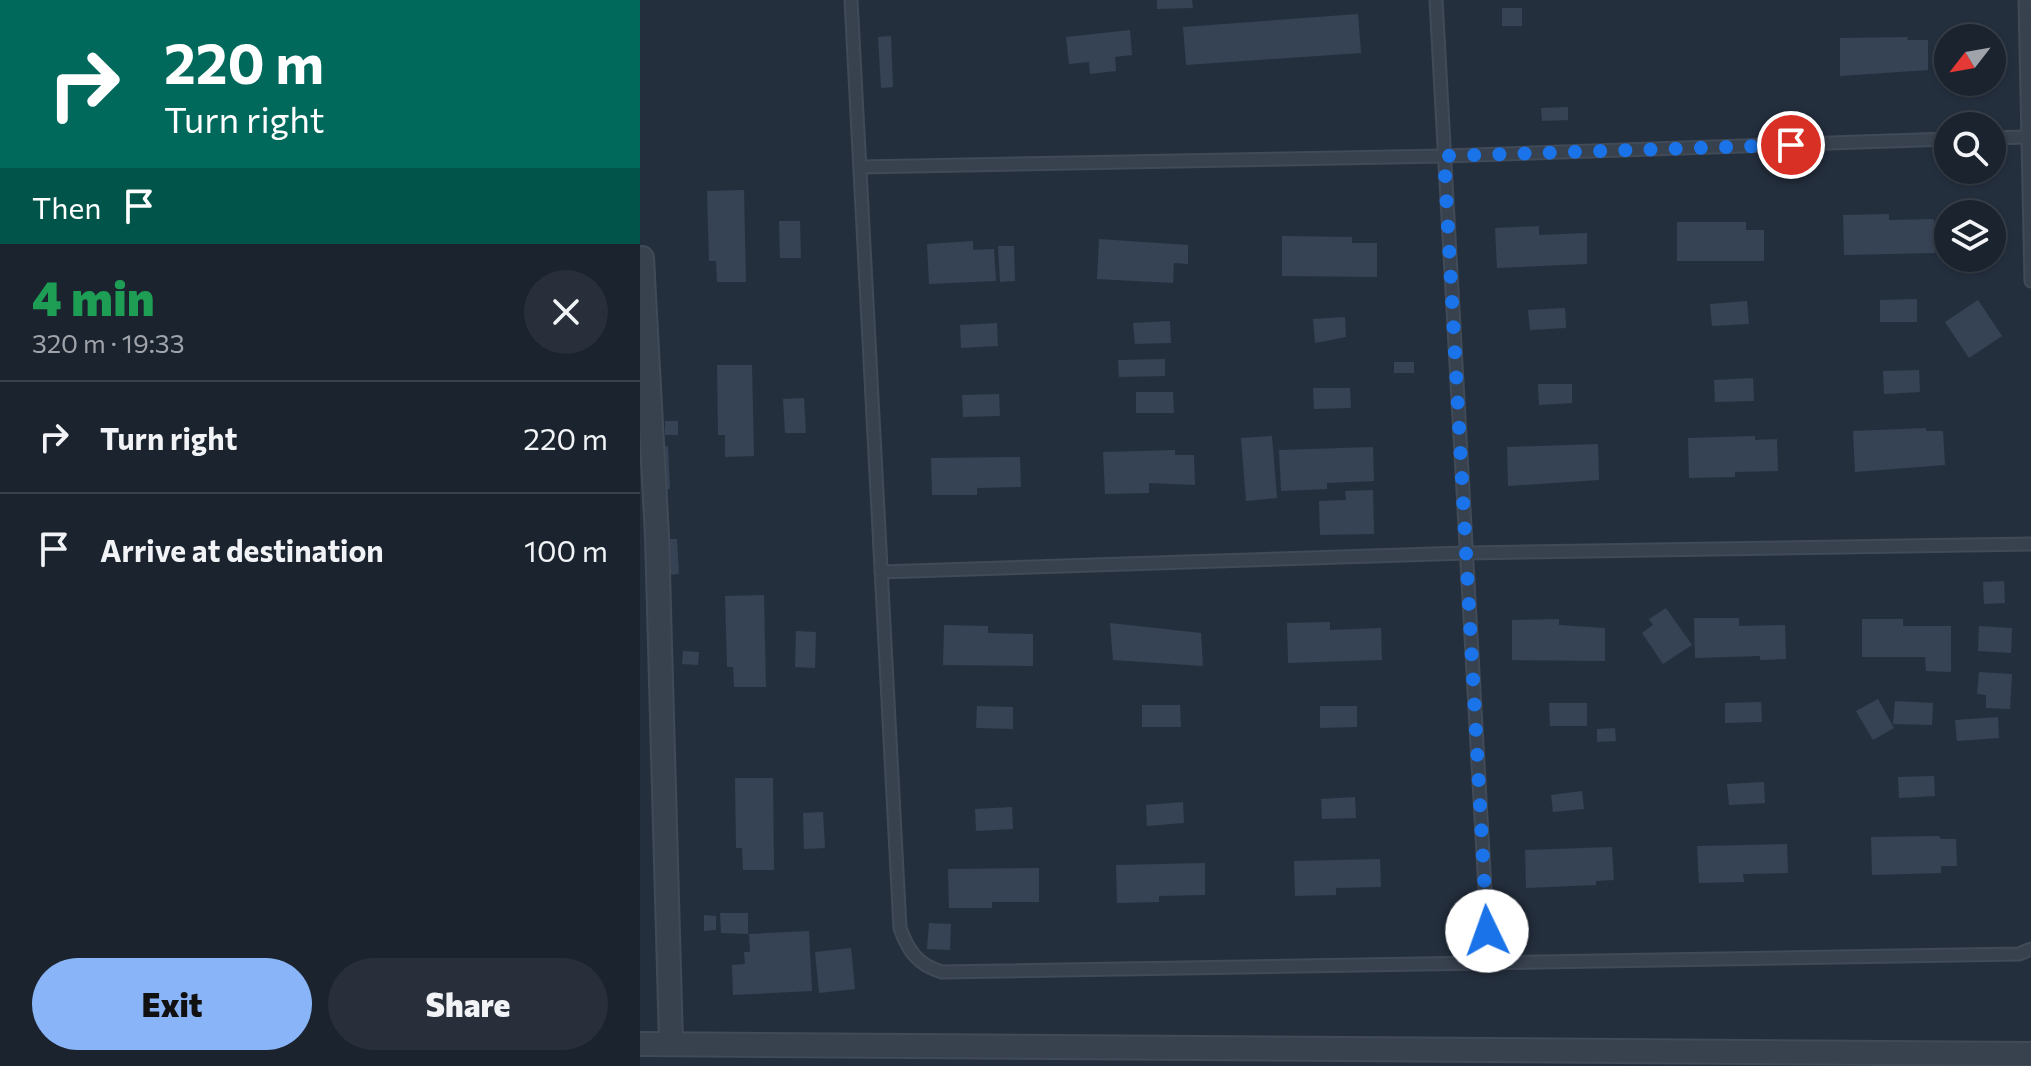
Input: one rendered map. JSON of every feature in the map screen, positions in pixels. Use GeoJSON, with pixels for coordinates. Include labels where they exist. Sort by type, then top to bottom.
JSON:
{"type":"FeatureCollection","features":[{"type":"Feature","properties":{"kind":"street"},"geometry":{"type":"LineString","coordinates":[[642,258],[649,536],[671,1043]]}},
{"type":"Feature","properties":{"kind":"street"},"geometry":{"type":"LineString","coordinates":[[640,1044],[2031,1054]]}},
{"type":"Feature","properties":{"kind":"lane"},"geometry":{"type":"LineString","coordinates":[[851,0],[900,928],[912,955],[926,967],[942,972],[2019,954],[2031,949]]}},
{"type":"Feature","properties":{"kind":"lane"},"geometry":{"type":"LineString","coordinates":[[1436,0],[1489,963]]}},
{"type":"Feature","properties":{"kind":"lane"},"geometry":{"type":"LineString","coordinates":[[2025,0],[2025,137],[2031,281]]}},
{"type":"Feature","properties":{"kind":"lane"},"geometry":{"type":"LineString","coordinates":[[2006,138],[2025,137]]}},
{"type":"Feature","properties":{"kind":"lane"},"geometry":{"type":"LineString","coordinates":[[860,167],[1444,156],[1934,139]]}},
{"type":"Feature","properties":{"kind":"lane"},"geometry":{"type":"LineString","coordinates":[[881,572],[1466,553],[2031,544]]}},
{"type":"Feature","properties":{"kind":"building"},"geometry":{"type":"Polygon","coordinates":[[[1157,0],[1192,0],[1193,8],[1157,9],[1157,0]]]}},
{"type":"Feature","properties":{"kind":"building"},"geometry":{"type":"Polygon","coordinates":[[[1502,8],[1522,8],[1522,26],[1502,26],[1502,8]]]}},
{"type":"Feature","properties":{"kind":"building"},"geometry":{"type":"Polygon","coordinates":[[[1358,14],[1361,53],[1186,65],[1183,27],[1358,14]]]}},
{"type":"Feature","properties":{"kind":"building"},"geometry":{"type":"Polygon","coordinates":[[[1130,30],[1132,55],[1115,57],[1116,71],[1090,74],[1089,62],[1069,64],[1066,37],[1130,30]]]}},
{"type":"Feature","properties":{"kind":"building"},"geometry":{"type":"Polygon","coordinates":[[[891,36],[893,87],[881,88],[878,37],[891,36]]]}},
{"type":"Feature","properties":{"kind":"building"},"geometry":{"type":"Polygon","coordinates":[[[1908,37],[1907,40],[1928,40],[1928,70],[1840,76],[1840,38],[1908,37]]]}},
{"type":"Feature","properties":{"kind":"building"},"geometry":{"type":"Polygon","coordinates":[[[1568,107],[1568,120],[1542,121],[1541,108],[1568,107]]]}},
{"type":"Feature","properties":{"kind":"building"},"geometry":{"type":"Polygon","coordinates":[[[744,190],[746,282],[717,282],[716,261],[709,261],[707,191],[744,190]]]}},
{"type":"Feature","properties":{"kind":"building"},"geometry":{"type":"Polygon","coordinates":[[[1889,214],[1889,220],[1934,219],[1934,253],[1844,255],[1843,215],[1889,214]]]}},
{"type":"Feature","properties":{"kind":"building"},"geometry":{"type":"Polygon","coordinates":[[[779,221],[800,221],[801,258],[780,258],[779,221]]]}},
{"type":"Feature","properties":{"kind":"building"},"geometry":{"type":"Polygon","coordinates":[[[1677,222],[1746,222],[1746,230],[1764,230],[1764,261],[1677,261],[1677,222]]]}},
{"type":"Feature","properties":{"kind":"building"},"geometry":{"type":"Polygon","coordinates":[[[1539,226],[1539,235],[1587,233],[1587,264],[1497,268],[1495,228],[1539,226]]]}},
{"type":"Feature","properties":{"kind":"building"},"geometry":{"type":"Polygon","coordinates":[[[1282,236],[1352,237],[1352,243],[1377,243],[1377,277],[1282,276],[1282,236]]]}},
{"type":"Feature","properties":{"kind":"building"},"geometry":{"type":"Polygon","coordinates":[[[1099,239],[1188,245],[1188,264],[1174,263],[1173,283],[1097,279],[1099,239]]]}},
{"type":"Feature","properties":{"kind":"building"},"geometry":{"type":"Polygon","coordinates":[[[973,241],[973,250],[994,249],[996,281],[929,284],[927,244],[973,241]]]}},
{"type":"Feature","properties":{"kind":"building"},"geometry":{"type":"Polygon","coordinates":[[[998,246],[1014,246],[1015,281],[1000,282],[998,246]]]}},
{"type":"Feature","properties":{"kind":"building"},"geometry":{"type":"Polygon","coordinates":[[[1917,299],[1917,322],[1880,322],[1880,300],[1917,299]]]}},
{"type":"Feature","properties":{"kind":"building"},"geometry":{"type":"Polygon","coordinates":[[[1978,300],[2002,336],[1969,358],[1945,322],[1978,300]]]}},
{"type":"Feature","properties":{"kind":"building"},"geometry":{"type":"Polygon","coordinates":[[[1747,301],[1749,324],[1712,326],[1710,304],[1747,301]]]}},
{"type":"Feature","properties":{"kind":"building"},"geometry":{"type":"Polygon","coordinates":[[[1565,308],[1566,328],[1530,330],[1528,310],[1565,308]]]}},
{"type":"Feature","properties":{"kind":"building"},"geometry":{"type":"Polygon","coordinates":[[[1345,317],[1346,337],[1315,343],[1313,319],[1345,317]]]}},
{"type":"Feature","properties":{"kind":"building"},"geometry":{"type":"Polygon","coordinates":[[[1170,321],[1171,343],[1135,344],[1133,323],[1170,321]]]}},
{"type":"Feature","properties":{"kind":"building"},"geometry":{"type":"Polygon","coordinates":[[[997,323],[998,346],[961,348],[960,325],[997,323]]]}},
{"type":"Feature","properties":{"kind":"building"},"geometry":{"type":"Polygon","coordinates":[[[1165,359],[1165,376],[1119,377],[1118,360],[1165,359]]]}},
{"type":"Feature","properties":{"kind":"building"},"geometry":{"type":"Polygon","coordinates":[[[1394,362],[1414,362],[1414,373],[1394,373],[1394,362]]]}},
{"type":"Feature","properties":{"kind":"building"},"geometry":{"type":"Polygon","coordinates":[[[717,365],[752,365],[754,456],[725,457],[725,435],[718,435],[717,365]]]}},
{"type":"Feature","properties":{"kind":"building"},"geometry":{"type":"Polygon","coordinates":[[[1919,370],[1920,392],[1884,394],[1883,371],[1919,370]]]}},
{"type":"Feature","properties":{"kind":"building"},"geometry":{"type":"Polygon","coordinates":[[[1753,378],[1754,401],[1715,402],[1714,380],[1753,378]]]}},
{"type":"Feature","properties":{"kind":"building"},"geometry":{"type":"Polygon","coordinates":[[[1538,384],[1572,384],[1572,403],[1539,405],[1538,384]]]}},
{"type":"Feature","properties":{"kind":"building"},"geometry":{"type":"Polygon","coordinates":[[[1313,388],[1350,388],[1351,408],[1314,409],[1313,388]]]}},
{"type":"Feature","properties":{"kind":"building"},"geometry":{"type":"Polygon","coordinates":[[[1136,392],[1173,392],[1174,413],[1136,413],[1136,392]]]}},
{"type":"Feature","properties":{"kind":"building"},"geometry":{"type":"Polygon","coordinates":[[[999,394],[1000,416],[963,417],[962,395],[999,394]]]}},
{"type":"Feature","properties":{"kind":"building"},"geometry":{"type":"Polygon","coordinates":[[[804,398],[806,433],[785,433],[783,399],[804,398]]]}},
{"type":"Feature","properties":{"kind":"building"},"geometry":{"type":"Polygon","coordinates":[[[665,421],[678,421],[678,435],[665,435],[665,421]]]}},
{"type":"Feature","properties":{"kind":"building"},"geometry":{"type":"Polygon","coordinates":[[[1926,428],[1926,431],[1943,431],[1945,465],[1855,472],[1853,431],[1926,428]]]}},
{"type":"Feature","properties":{"kind":"building"},"geometry":{"type":"Polygon","coordinates":[[[1272,436],[1277,498],[1246,501],[1241,438],[1272,436]]]}},
{"type":"Feature","properties":{"kind":"building"},"geometry":{"type":"Polygon","coordinates":[[[1755,436],[1755,440],[1777,439],[1778,471],[1735,472],[1735,477],[1689,478],[1688,438],[1755,436]]]}},
{"type":"Feature","properties":{"kind":"building"},"geometry":{"type":"Polygon","coordinates":[[[1598,444],[1599,480],[1508,486],[1507,447],[1598,444]]]}},
{"type":"Feature","properties":{"kind":"building"},"geometry":{"type":"Polygon","coordinates":[[[668,446],[670,489],[659,490],[656,447],[668,446]]]}},
{"type":"Feature","properties":{"kind":"building"},"geometry":{"type":"Polygon","coordinates":[[[1373,447],[1374,481],[1327,483],[1327,489],[1281,491],[1279,450],[1373,447]]]}},
{"type":"Feature","properties":{"kind":"building"},"geometry":{"type":"Polygon","coordinates":[[[1175,450],[1175,455],[1194,455],[1195,485],[1149,483],[1149,493],[1105,494],[1103,452],[1175,450]]]}},
{"type":"Feature","properties":{"kind":"building"},"geometry":{"type":"Polygon","coordinates":[[[1020,457],[1021,487],[977,488],[977,495],[932,495],[931,458],[1020,457]]]}},
{"type":"Feature","properties":{"kind":"building"},"geometry":{"type":"Polygon","coordinates":[[[1373,490],[1374,534],[1320,535],[1319,501],[1346,500],[1345,491],[1373,490]]]}},
{"type":"Feature","properties":{"kind":"building"},"geometry":{"type":"Polygon","coordinates":[[[663,539],[677,539],[679,574],[665,575],[663,539]]]}},
{"type":"Feature","properties":{"kind":"building"},"geometry":{"type":"Polygon","coordinates":[[[2004,581],[2005,603],[1984,604],[1983,582],[2004,581]]]}},
{"type":"Feature","properties":{"kind":"building"},"geometry":{"type":"Polygon","coordinates":[[[764,595],[766,687],[734,687],[733,667],[727,667],[725,596],[764,595]]]}},
{"type":"Feature","properties":{"kind":"building"},"geometry":{"type":"Polygon","coordinates":[[[1666,608],[1692,645],[1663,664],[1642,633],[1653,625],[1649,619],[1666,608]]]}},
{"type":"Feature","properties":{"kind":"building"},"geometry":{"type":"Polygon","coordinates":[[[1694,618],[1739,618],[1739,626],[1785,625],[1786,659],[1760,660],[1760,656],[1695,658],[1694,618]]]}},
{"type":"Feature","properties":{"kind":"building"},"geometry":{"type":"Polygon","coordinates":[[[1559,619],[1559,625],[1605,628],[1605,661],[1512,660],[1512,620],[1559,619]]]}},
{"type":"Feature","properties":{"kind":"building"},"geometry":{"type":"Polygon","coordinates":[[[1862,619],[1903,619],[1903,626],[1951,626],[1951,672],[1926,671],[1925,657],[1862,657],[1862,619]]]}},
{"type":"Feature","properties":{"kind":"building"},"geometry":{"type":"Polygon","coordinates":[[[1330,622],[1330,630],[1381,628],[1382,660],[1288,663],[1287,623],[1330,622]]]}},
{"type":"Feature","properties":{"kind":"building"},"geometry":{"type":"Polygon","coordinates":[[[1110,623],[1201,633],[1203,666],[1113,660],[1110,623]]]}},
{"type":"Feature","properties":{"kind":"building"},"geometry":{"type":"Polygon","coordinates":[[[944,625],[988,626],[988,633],[1033,634],[1033,666],[943,665],[944,625]]]}},
{"type":"Feature","properties":{"kind":"building"},"geometry":{"type":"Polygon","coordinates":[[[1979,626],[2012,628],[2011,653],[1978,651],[1979,626]]]}},
{"type":"Feature","properties":{"kind":"building"},"geometry":{"type":"Polygon","coordinates":[[[796,631],[816,632],[815,668],[795,667],[796,631]]]}},
{"type":"Feature","properties":{"kind":"building"},"geometry":{"type":"Polygon","coordinates":[[[683,651],[699,652],[698,665],[682,664],[683,651]]]}},
{"type":"Feature","properties":{"kind":"building"},"geometry":{"type":"Polygon","coordinates":[[[1979,672],[2012,674],[2010,709],[1986,708],[1986,695],[1977,694],[1979,672]]]}},
{"type":"Feature","properties":{"kind":"building"},"geometry":{"type":"Polygon","coordinates":[[[1878,699],[1894,728],[1873,740],[1856,711],[1878,699]]]}},
{"type":"Feature","properties":{"kind":"building"},"geometry":{"type":"Polygon","coordinates":[[[1895,701],[1933,703],[1932,725],[1893,724],[1895,701]]]}},
{"type":"Feature","properties":{"kind":"building"},"geometry":{"type":"Polygon","coordinates":[[[1761,702],[1762,722],[1725,723],[1725,703],[1761,702]]]}},
{"type":"Feature","properties":{"kind":"building"},"geometry":{"type":"Polygon","coordinates":[[[1549,703],[1587,703],[1587,726],[1550,726],[1549,703]]]}},
{"type":"Feature","properties":{"kind":"building"},"geometry":{"type":"Polygon","coordinates":[[[1142,705],[1180,705],[1181,727],[1142,727],[1142,705]]]}},
{"type":"Feature","properties":{"kind":"building"},"geometry":{"type":"Polygon","coordinates":[[[977,706],[1013,707],[1013,729],[976,728],[977,706]]]}},
{"type":"Feature","properties":{"kind":"building"},"geometry":{"type":"Polygon","coordinates":[[[1320,706],[1357,706],[1357,727],[1320,728],[1320,706]]]}},
{"type":"Feature","properties":{"kind":"building"},"geometry":{"type":"Polygon","coordinates":[[[1998,717],[1999,738],[1957,741],[1955,720],[1998,717]]]}},
{"type":"Feature","properties":{"kind":"building"},"geometry":{"type":"Polygon","coordinates":[[[1615,728],[1616,741],[1597,742],[1597,729],[1615,728]]]}},
{"type":"Feature","properties":{"kind":"building"},"geometry":{"type":"Polygon","coordinates":[[[1934,776],[1935,796],[1899,798],[1898,777],[1934,776]]]}},
{"type":"Feature","properties":{"kind":"building"},"geometry":{"type":"Polygon","coordinates":[[[735,778],[773,778],[774,870],[743,870],[742,848],[736,848],[735,778]]]}},
{"type":"Feature","properties":{"kind":"building"},"geometry":{"type":"Polygon","coordinates":[[[1764,782],[1765,803],[1729,805],[1727,784],[1764,782]]]}},
{"type":"Feature","properties":{"kind":"building"},"geometry":{"type":"Polygon","coordinates":[[[1582,791],[1584,809],[1553,812],[1551,795],[1582,791]]]}},
{"type":"Feature","properties":{"kind":"building"},"geometry":{"type":"Polygon","coordinates":[[[1355,797],[1356,818],[1322,819],[1321,799],[1355,797]]]}},
{"type":"Feature","properties":{"kind":"building"},"geometry":{"type":"Polygon","coordinates":[[[1183,802],[1184,823],[1147,826],[1146,805],[1183,802]]]}},
{"type":"Feature","properties":{"kind":"building"},"geometry":{"type":"Polygon","coordinates":[[[1012,807],[1013,829],[976,831],[975,809],[1012,807]]]}},
{"type":"Feature","properties":{"kind":"building"},"geometry":{"type":"Polygon","coordinates":[[[823,812],[825,848],[804,849],[803,813],[823,812]]]}},
{"type":"Feature","properties":{"kind":"building"},"geometry":{"type":"Polygon","coordinates":[[[1939,836],[1941,839],[1956,839],[1957,866],[1941,866],[1941,873],[1872,875],[1871,837],[1939,836]]]}},
{"type":"Feature","properties":{"kind":"building"},"geometry":{"type":"Polygon","coordinates":[[[1787,844],[1788,873],[1743,874],[1744,882],[1699,883],[1697,846],[1787,844]]]}},
{"type":"Feature","properties":{"kind":"building"},"geometry":{"type":"Polygon","coordinates":[[[1612,847],[1614,880],[1596,881],[1596,885],[1526,888],[1525,850],[1612,847]]]}},
{"type":"Feature","properties":{"kind":"building"},"geometry":{"type":"Polygon","coordinates":[[[1380,859],[1381,887],[1336,888],[1336,895],[1295,896],[1294,861],[1380,859]]]}},
{"type":"Feature","properties":{"kind":"building"},"geometry":{"type":"Polygon","coordinates":[[[1205,863],[1205,895],[1159,896],[1159,902],[1117,903],[1116,865],[1205,863]]]}},
{"type":"Feature","properties":{"kind":"building"},"geometry":{"type":"Polygon","coordinates":[[[1039,868],[1039,902],[992,902],[992,908],[949,908],[948,869],[1039,868]]]}},
{"type":"Feature","properties":{"kind":"building"},"geometry":{"type":"Polygon","coordinates":[[[720,913],[748,913],[748,934],[721,933],[720,913]]]}},
{"type":"Feature","properties":{"kind":"building"},"geometry":{"type":"Polygon","coordinates":[[[704,915],[716,916],[716,930],[704,931],[704,915]]]}},
{"type":"Feature","properties":{"kind":"building"},"geometry":{"type":"Polygon","coordinates":[[[929,923],[951,924],[950,950],[927,949],[929,923]]]}},
{"type":"Feature","properties":{"kind":"building"},"geometry":{"type":"Polygon","coordinates":[[[809,931],[812,991],[733,995],[732,965],[745,964],[744,952],[750,952],[749,934],[809,931]]]}},
{"type":"Feature","properties":{"kind":"building"},"geometry":{"type":"Polygon","coordinates":[[[851,948],[855,989],[819,993],[815,952],[851,948]]]}},
{"type":"Feature","properties":{"kind":"route"},"geometry":{"type":"LineString","coordinates":[[1487,931],[1444,156],[1791,145]]}}]}
